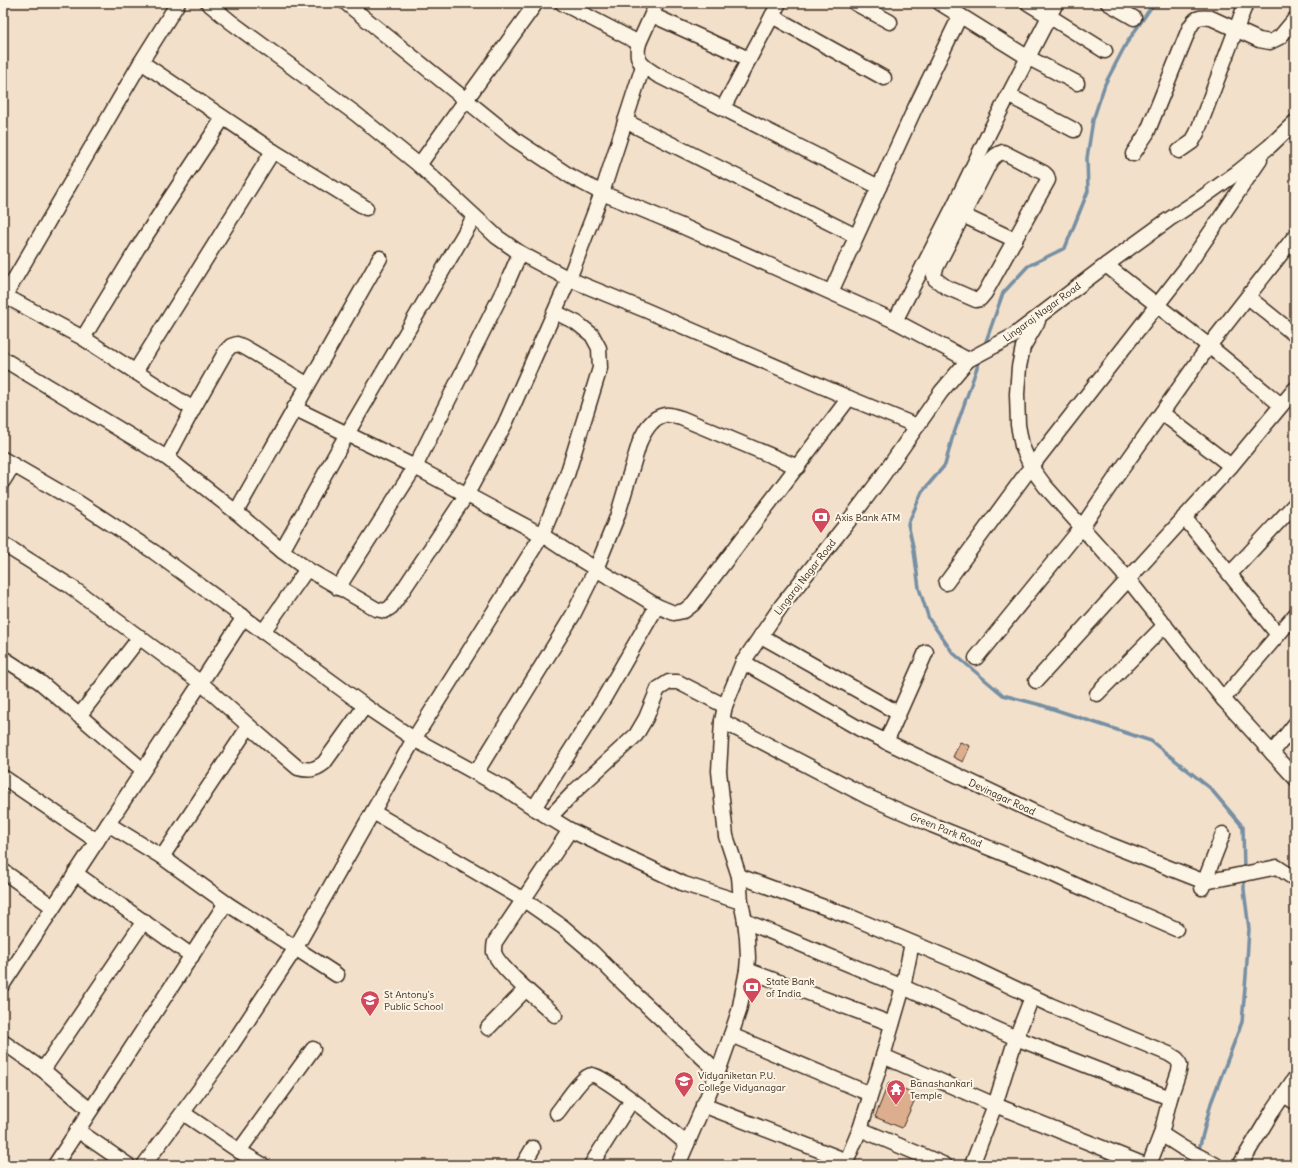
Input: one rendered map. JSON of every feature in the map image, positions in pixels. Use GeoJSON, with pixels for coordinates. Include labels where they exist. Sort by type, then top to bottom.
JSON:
{"type":"FeatureCollection","features":[{"type":"Feature","properties":{"kind":"street"},"geometry":{"type":"LineString","coordinates":[[178,3],[141,62],[4,298],[83,338],[193,409]]}},
{"type":"Feature","properties":{"kind":"street"},"geometry":{"type":"LineString","coordinates":[[208,3],[231,22],[356,114],[419,165],[497,238],[520,253],[569,279],[917,426]]}},
{"type":"Feature","properties":{"kind":"street"},"geometry":{"type":"LineString","coordinates":[[419,165],[536,3]]}},
{"type":"Feature","properties":{"kind":"street"},"geometry":{"type":"LineString","coordinates":[[564,3],[638,43]]}},
{"type":"Feature","properties":{"kind":"street"},"geometry":{"type":"LineString","coordinates":[[723,108],[780,3]]}},
{"type":"Feature","properties":{"kind":"street"},"geometry":{"type":"LineString","coordinates":[[855,3],[890,22]]}},
{"type":"Feature","properties":{"kind":"street"},"geometry":{"type":"LineString","coordinates":[[940,3],[1027,57],[1078,83]]}},
{"type":"Feature","properties":{"kind":"street"},"geometry":{"type":"LineString","coordinates":[[1028,3],[1105,51]]}},
{"type":"Feature","properties":{"kind":"street"},"geometry":{"type":"LineString","coordinates":[[895,321],[958,213],[993,157],[998,153],[1003,152],[1044,173],[1048,180],[985,293],[980,299],[976,300],[946,287],[935,279],[934,275],[958,213],[990,130],[1048,15],[1056,3]]}},
{"type":"Feature","properties":{"kind":"street"},"geometry":{"type":"LineString","coordinates":[[1108,3],[1134,18]]}},
{"type":"Feature","properties":{"kind":"street"},"geometry":{"type":"LineString","coordinates":[[1179,151],[1192,142],[1197,133],[1246,3]]}},
{"type":"Feature","properties":{"kind":"street"},"geometry":{"type":"LineString","coordinates":[[352,5],[514,139],[570,176],[602,193],[684,227],[831,292],[972,358]]}},
{"type":"Feature","properties":{"kind":"street"},"geometry":{"type":"LineString","coordinates":[[749,60],[654,9],[638,43],[637,50],[637,57],[643,66],[657,75],[879,187]]}},
{"type":"Feature","properties":{"kind":"street"},"geometry":{"type":"LineString","coordinates":[[772,16],[884,78]]}},
{"type":"Feature","properties":{"kind":"street"},"geometry":{"type":"LineString","coordinates":[[831,292],[915,108],[960,16]]}},
{"type":"Feature","properties":{"kind":"street"},"geometry":{"type":"LineString","coordinates":[[1133,154],[1147,133],[1189,28],[1193,22],[1202,16],[1211,18],[1259,40],[1270,42],[1280,37],[1295,19]]}},
{"type":"Feature","properties":{"kind":"street"},"geometry":{"type":"LineString","coordinates":[[141,62],[223,118],[366,208]]}},
{"type":"Feature","properties":{"kind":"street"},"geometry":{"type":"LineString","coordinates":[[3,359],[167,458],[236,512],[282,551],[307,569],[376,609],[385,611],[391,607],[467,494],[505,424],[569,279],[602,193],[643,66]]}},
{"type":"Feature","properties":{"kind":"street"},"geometry":{"type":"LineString","coordinates":[[1008,95],[1074,130]]}},
{"type":"Feature","properties":{"kind":"street"},"geometry":{"type":"LineString","coordinates":[[83,338],[137,249],[223,118]]}},
{"type":"Feature","properties":{"kind":"street"},"geometry":{"type":"LineString","coordinates":[[625,121],[856,236]]}},
{"type":"Feature","properties":{"kind":"street","name":"Lingaraj Nagar Road"},"geometry":{"type":"LineString","coordinates":[[678,1165],[718,1072],[739,1011],[747,970],[748,958],[745,921],[741,902],[739,876],[726,836],[719,771],[722,721],[725,706],[744,662],[782,605],[848,522],[951,380],[972,358],[1013,336],[1106,265],[1238,172],[1270,146],[1295,122]]}},
{"type":"Feature","properties":{"kind":"street"},"geometry":{"type":"LineString","coordinates":[[946,583],[1031,467],[1186,268],[1270,146]]}},
{"type":"Feature","properties":{"kind":"street"},"geometry":{"type":"LineString","coordinates":[[135,372],[273,150]]}},
{"type":"Feature","properties":{"kind":"street"},"geometry":{"type":"LineString","coordinates":[[958,213],[1015,240]]}},
{"type":"Feature","properties":{"kind":"street"},"geometry":{"type":"LineString","coordinates":[[282,551],[347,434],[474,217]]}},
{"type":"Feature","properties":{"kind":"street"},"geometry":{"type":"LineString","coordinates":[[976,658],[1082,527],[1209,346],[1293,244]]}},
{"type":"Feature","properties":{"kind":"street"},"geometry":{"type":"LineString","coordinates":[[338,588],[415,467],[507,283],[520,253]]}},
{"type":"Feature","properties":{"kind":"street"},"geometry":{"type":"LineString","coordinates":[[236,512],[380,258]]}},
{"type":"Feature","properties":{"kind":"street"},"geometry":{"type":"LineString","coordinates":[[1106,265],[1158,305],[1281,405]]}},
{"type":"Feature","properties":{"kind":"street"},"geometry":{"type":"LineString","coordinates":[[1248,297],[1295,335]]}},
{"type":"Feature","properties":{"kind":"street"},"geometry":{"type":"LineString","coordinates":[[144,1165],[225,1055],[295,949],[414,739],[542,535],[567,475],[600,368],[599,348],[592,335],[577,323],[555,312]]}},
{"type":"Feature","properties":{"kind":"street"},"geometry":{"type":"LineString","coordinates":[[1041,315],[1023,346],[1019,367],[1017,394],[1018,424],[1022,446],[1031,467],[1045,486],[1128,579],[1223,699],[1295,778]]}},
{"type":"Feature","properties":{"kind":"street"},"geometry":{"type":"LineString","coordinates":[[167,458],[226,351],[231,346],[237,344],[244,347],[308,384]]}},
{"type":"Feature","properties":{"kind":"street"},"geometry":{"type":"LineString","coordinates":[[1036,681],[1231,466],[1295,389]]}},
{"type":"Feature","properties":{"kind":"street"},"geometry":{"type":"LineString","coordinates":[[294,408],[467,494],[542,535],[657,606],[674,613],[684,611],[693,604],[849,398]]}},
{"type":"Feature","properties":{"kind":"street"},"geometry":{"type":"LineString","coordinates":[[1162,413],[1231,466]]}},
{"type":"Feature","properties":{"kind":"street"},"geometry":{"type":"LineString","coordinates":[[476,773],[572,615],[596,569],[618,517],[640,441],[645,430],[654,419],[666,414],[681,418],[798,467]]}},
{"type":"Feature","properties":{"kind":"street"},"geometry":{"type":"LineString","coordinates":[[3,481],[8,462],[79,503],[148,548],[365,706],[414,739],[507,790],[570,830],[684,884],[741,902]]}},
{"type":"Feature","properties":{"kind":"street"},"geometry":{"type":"LineString","coordinates":[[1230,574],[1295,504]]}},
{"type":"Feature","properties":{"kind":"street"},"geometry":{"type":"LineString","coordinates":[[1184,517],[1278,635]]}},
{"type":"Feature","properties":{"kind":"street"},"geometry":{"type":"LineString","coordinates":[[3,544],[70,586],[201,682],[298,768],[307,771],[316,769],[324,763],[365,706]]}},
{"type":"Feature","properties":{"kind":"street"},"geometry":{"type":"LineString","coordinates":[[263,632],[307,569]]}},
{"type":"Feature","properties":{"kind":"street"},"geometry":{"type":"LineString","coordinates":[[534,808],[604,698],[657,606]]}},
{"type":"Feature","properties":{"kind":"street"},"geometry":{"type":"LineString","coordinates":[[1223,699],[1295,615]]}},
{"type":"Feature","properties":{"kind":"street"},"geometry":{"type":"LineString","coordinates":[[5,977],[97,841],[244,617]]}},
{"type":"Feature","properties":{"kind":"street"},"geometry":{"type":"LineString","coordinates":[[1097,694],[1165,625]]}},
{"type":"Feature","properties":{"kind":"street"},"geometry":{"type":"LineString","coordinates":[[761,636],[898,713]]}},
{"type":"Feature","properties":{"kind":"street"},"geometry":{"type":"LineString","coordinates":[[79,716],[140,637]]}},
{"type":"Feature","properties":{"kind":"street"},"geometry":{"type":"LineString","coordinates":[[886,742],[926,652]]}},
{"type":"Feature","properties":{"kind":"street"},"geometry":{"type":"LineString","coordinates":[[3,658],[40,682],[143,770]]}},
{"type":"Feature","properties":{"kind":"street","name":"Devinagar Road"},"geometry":{"type":"LineString","coordinates":[[744,662],[860,729],[886,742],[1034,812],[1203,886]]}},
{"type":"Feature","properties":{"kind":"street"},"geometry":{"type":"LineString","coordinates":[[549,818],[576,790],[636,734],[646,718],[658,690],[669,682],[678,682],[725,706]]}},
{"type":"Feature","properties":{"kind":"street","name":"Green Park Road"},"geometry":{"type":"LineString","coordinates":[[722,721],[868,797],[932,825],[1039,868],[1176,929]]}},
{"type":"Feature","properties":{"kind":"street"},"geometry":{"type":"LineString","coordinates":[[1272,753],[1295,724]]}},
{"type":"Feature","properties":{"kind":"street"},"geometry":{"type":"LineString","coordinates":[[162,857],[249,726]]}},
{"type":"Feature","properties":{"kind":"street"},"geometry":{"type":"LineString","coordinates":[[3,777],[97,841]]}},
{"type":"Feature","properties":{"kind":"street"},"geometry":{"type":"LineString","coordinates":[[373,812],[524,900],[563,927],[592,952],[718,1072]]}},
{"type":"Feature","properties":{"kind":"street"},"geometry":{"type":"LineString","coordinates":[[108,824],[162,857],[226,903],[337,975]]}},
{"type":"Feature","properties":{"kind":"street"},"geometry":{"type":"LineString","coordinates":[[555,1015],[526,990],[499,961],[494,952],[495,942],[570,830]]}},
{"type":"Feature","properties":{"kind":"street"},"geometry":{"type":"LineString","coordinates":[[1203,886],[1223,834]]}},
{"type":"Feature","properties":{"kind":"street"},"geometry":{"type":"LineString","coordinates":[[1203,886],[1277,868],[1295,879]]}},
{"type":"Feature","properties":{"kind":"street"},"geometry":{"type":"LineString","coordinates":[[3,871],[53,907]]}},
{"type":"Feature","properties":{"kind":"street"},"geometry":{"type":"LineString","coordinates":[[75,873],[192,956]]}},
{"type":"Feature","properties":{"kind":"street"},"geometry":{"type":"LineString","coordinates":[[739,876],[851,917],[970,967],[1032,997],[1169,1054],[1177,1059],[1180,1065],[1179,1071],[1149,1165]]}},
{"type":"Feature","properties":{"kind":"street"},"geometry":{"type":"LineString","coordinates":[[56,1165],[90,1110],[226,903]]}},
{"type":"Feature","properties":{"kind":"street"},"geometry":{"type":"LineString","coordinates":[[43,1070],[144,921]]}},
{"type":"Feature","properties":{"kind":"street"},"geometry":{"type":"LineString","coordinates":[[745,921],[1016,1038],[1170,1098]]}},
{"type":"Feature","properties":{"kind":"street"},"geometry":{"type":"LineString","coordinates":[[704,1105],[846,1163],[860,1129],[883,1056],[903,988],[912,943]]}},
{"type":"Feature","properties":{"kind":"street"},"geometry":{"type":"LineString","coordinates":[[747,970],[892,1024]]}},
{"type":"Feature","properties":{"kind":"street"},"geometry":{"type":"LineString","coordinates":[[488,1028],[526,990]]}},
{"type":"Feature","properties":{"kind":"street"},"geometry":{"type":"LineString","coordinates":[[972,1165],[995,1105],[1016,1038],[1032,997]]}},
{"type":"Feature","properties":{"kind":"street"},"geometry":{"type":"LineString","coordinates":[[731,1035],[870,1094]]}},
{"type":"Feature","properties":{"kind":"street"},"geometry":{"type":"LineString","coordinates":[[3,1042],[43,1070],[90,1110]]}},
{"type":"Feature","properties":{"kind":"street"},"geometry":{"type":"LineString","coordinates":[[239,1151],[314,1049]]}},
{"type":"Feature","properties":{"kind":"street"},"geometry":{"type":"LineString","coordinates":[[883,1056],[995,1105],[1145,1165]]}},
{"type":"Feature","properties":{"kind":"street"},"geometry":{"type":"LineString","coordinates":[[557,1113],[579,1084],[592,1075],[600,1077],[632,1100],[687,1144]]}},
{"type":"Feature","properties":{"kind":"street"},"geometry":{"type":"LineString","coordinates":[[1240,1165],[1289,1098],[1295,1078]]}},
{"type":"Feature","properties":{"kind":"street"},"geometry":{"type":"LineString","coordinates":[[591,1165],[632,1100]]}},
{"type":"Feature","properties":{"kind":"street"},"geometry":{"type":"LineString","coordinates":[[183,1113],[262,1165]]}},
{"type":"Feature","properties":{"kind":"street"},"geometry":{"type":"LineString","coordinates":[[860,1129],[929,1162],[945,1165]]}},
{"type":"Feature","properties":{"kind":"street"},"geometry":{"type":"LineString","coordinates":[[78,1130],[128,1165]]}},
{"type":"Feature","properties":{"kind":"street"},"geometry":{"type":"LineString","coordinates":[[1160,1134],[1215,1165]]}},
{"type":"Feature","properties":{"kind":"street"},"geometry":{"type":"LineString","coordinates":[[523,1165],[533,1148]]}},
{"type":"Feature","properties":{"kind":"building"},"geometry":{"type":"Polygon","coordinates":[[[960,742],[970,746],[963,762],[953,757],[960,742]]]}},
{"type":"Feature","properties":{"kind":"building","name":"Banashankari Temple"},"geometry":{"type":"Polygon","coordinates":[[[889,1082],[917,1095],[902,1128],[875,1117],[889,1082]]]}},
{"type":"Feature","properties":{"kind":"waterway"},"geometry":{"type":"LineString","coordinates":[[984,347],[1003,293],[1028,266],[1065,248],[1088,191],[1087,158],[1093,120],[1105,84],[1126,44],[1154,3]]}},
{"type":"Feature","properties":{"kind":"waterway"},"geometry":{"type":"LineString","coordinates":[[980,359],[952,439],[945,465],[922,492],[908,524],[914,551],[919,588],[929,619],[953,653],[1003,695],[1041,705],[1151,741],[1210,788],[1243,827],[1244,870]]}},
{"type":"Feature","properties":{"kind":"waterway"},"geometry":{"type":"LineString","coordinates":[[1198,1153],[1211,1103],[1242,1022],[1249,929],[1244,890],[1244,877]]}},
{"type":"Feature","properties":{"kind":"place","name":"Axis Bank ATM"},"geometry":{"type":"Point","coordinates":[821,534]}},
{"type":"Feature","properties":{"kind":"place","name":"State Bank of India"},"geometry":{"type":"Point","coordinates":[752,1004]}},
{"type":"Feature","properties":{"kind":"place","name":"St Antony's Public School"},"geometry":{"type":"Point","coordinates":[370,1017]}},
{"type":"Feature","properties":{"kind":"place","name":"Vidyaniketan P.U. College Vidyanagar"},"geometry":{"type":"Point","coordinates":[684,1098]}},
{"type":"Feature","properties":{"kind":"place","name":"Banashankari Temple"},"geometry":{"type":"Point","coordinates":[896,1106]}}]}
